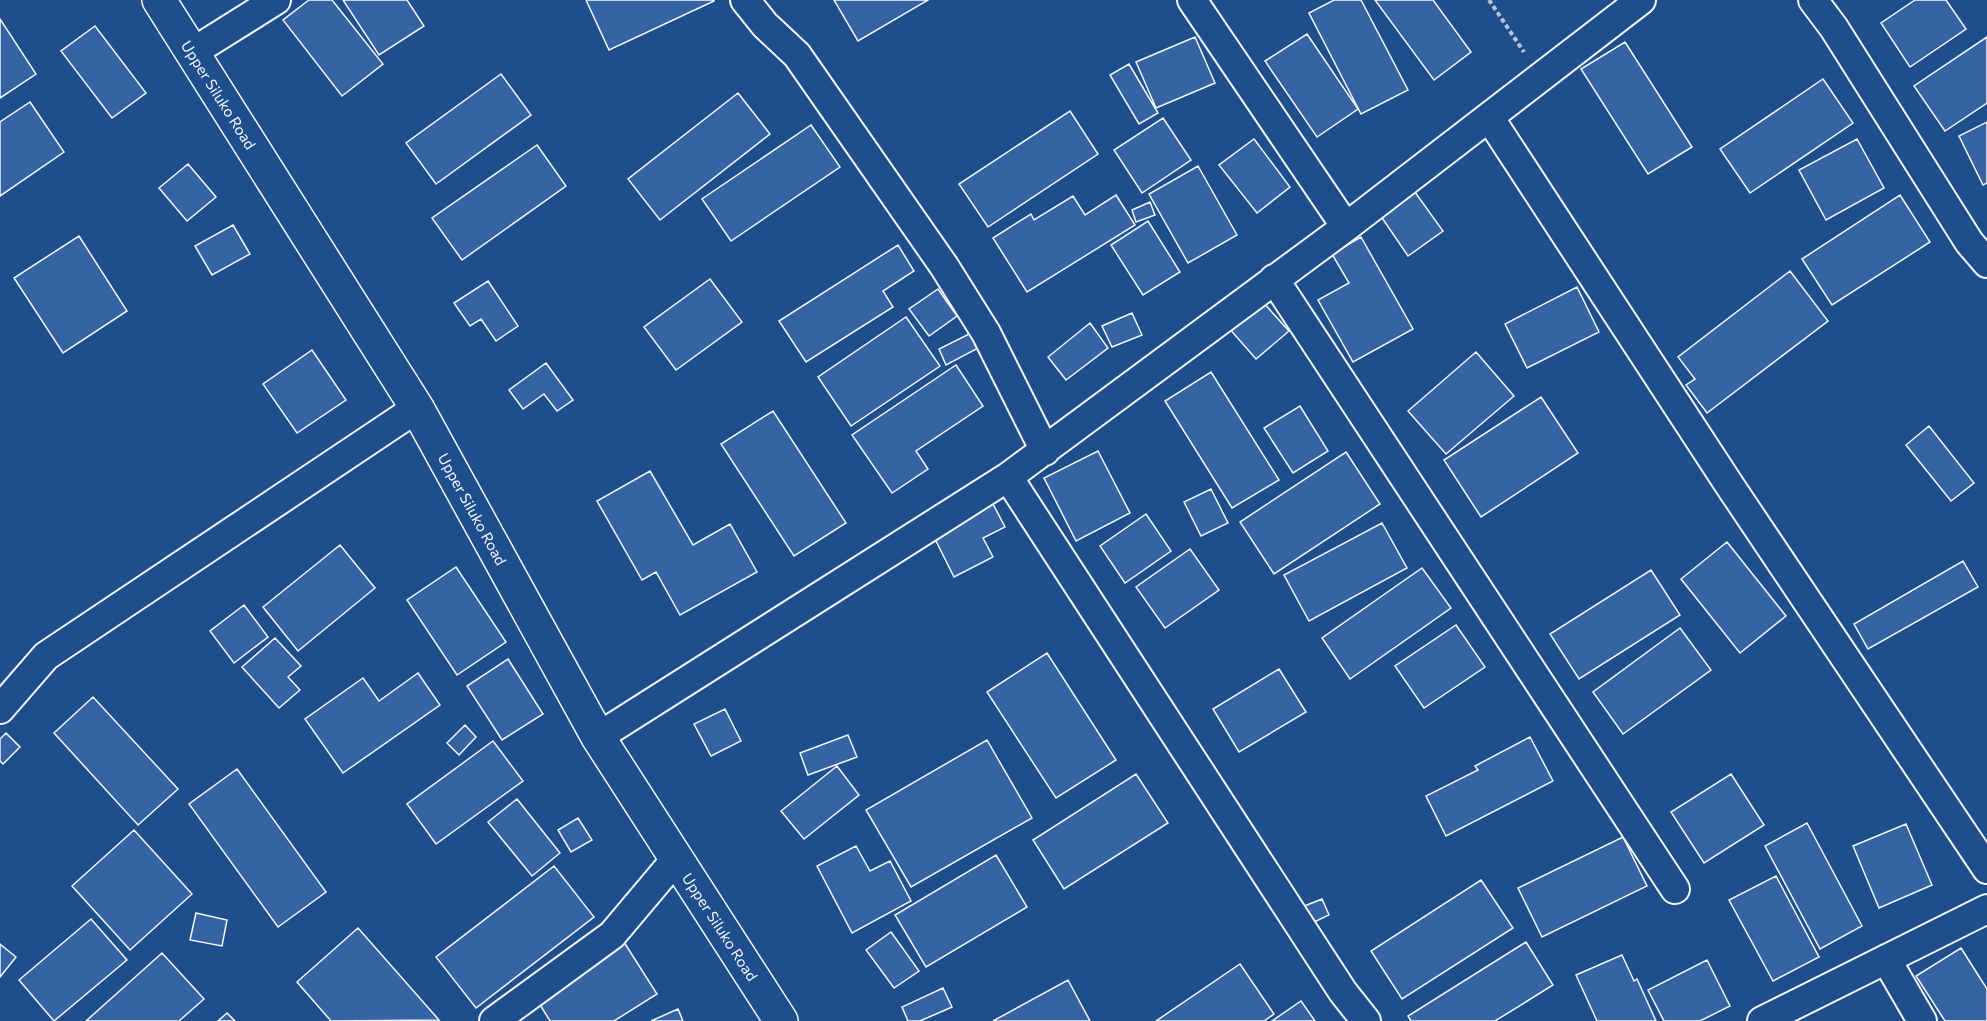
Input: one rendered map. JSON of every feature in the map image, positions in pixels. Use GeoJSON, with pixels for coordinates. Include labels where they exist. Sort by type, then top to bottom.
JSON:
{"type":"FeatureCollection","features":[{"type":"Feature","properties":{"kind":"main road","name":"Upper Siluko Road"},"geometry":{"type":"LineString","coordinates":[[159,0],[417,408],[598,737],[781,1021]]}},
{"type":"Feature","properties":{"kind":"street"},"geometry":{"type":"LineString","coordinates":[[193,52],[276,0]]}},
{"type":"Feature","properties":{"kind":"street"},"geometry":{"type":"LineString","coordinates":[[745,0],[765,25],[797,55],[944,266],[986,333],[1045,451]]}},
{"type":"Feature","properties":{"kind":"street"},"geometry":{"type":"LineString","coordinates":[[1192,0],[1346,226]]}},
{"type":"Feature","properties":{"kind":"street"},"geometry":{"type":"LineString","coordinates":[[598,737],[1008,477],[1045,451],[1346,226],[1641,0]]}},
{"type":"Feature","properties":{"kind":"street"},"geometry":{"type":"LineString","coordinates":[[1813,0],[1834,28],[1969,242],[1987,263]]}},
{"type":"Feature","properties":{"kind":"street"},"geometry":{"type":"LineString","coordinates":[[1489,117],[1730,486],[1987,869]]}},
{"type":"Feature","properties":{"kind":"street"},"geometry":{"type":"LineString","coordinates":[[1274,279],[1675,890]]}},
{"type":"Feature","properties":{"kind":"street"},"geometry":{"type":"LineString","coordinates":[[0,710],[46,656],[417,408]]}},
{"type":"Feature","properties":{"kind":"street"},"geometry":{"type":"LineString","coordinates":[[1008,477],[1343,992],[1366,1021]]}},
{"type":"Feature","properties":{"kind":"street"},"geometry":{"type":"LineString","coordinates":[[494,1021],[612,935],[676,859]]}},
{"type":"Feature","properties":{"kind":"street"},"geometry":{"type":"LineString","coordinates":[[1762,1021],[1987,909]]}},
{"type":"Feature","properties":{"kind":"street"},"geometry":{"type":"LineString","coordinates":[[1886,960],[1922,1021]]}},
{"type":"Feature","properties":{"kind":"path"},"geometry":{"type":"LineString","coordinates":[[1489,0],[1541,77]]}},
{"type":"Feature","properties":{"kind":"building"},"geometry":{"type":"Polygon","coordinates":[[[309,0],[332,0],[383,64],[342,96],[283,20],[309,0]]]}},
{"type":"Feature","properties":{"kind":"building"},"geometry":{"type":"Polygon","coordinates":[[[343,0],[407,0],[424,26],[379,55],[343,0]]]}},
{"type":"Feature","properties":{"kind":"building"},"geometry":{"type":"Polygon","coordinates":[[[586,0],[714,0],[714,1],[609,50],[586,0]]]}},
{"type":"Feature","properties":{"kind":"building"},"geometry":{"type":"Polygon","coordinates":[[[834,0],[928,0],[858,41],[834,0]]]}},
{"type":"Feature","properties":{"kind":"building"},"geometry":{"type":"Polygon","coordinates":[[[1334,0],[1361,0],[1408,90],[1361,114],[1309,13],[1334,0]]]}},
{"type":"Feature","properties":{"kind":"building"},"geometry":{"type":"Polygon","coordinates":[[[1375,0],[1433,0],[1471,52],[1434,80],[1375,0]]]}},
{"type":"Feature","properties":{"kind":"building"},"geometry":{"type":"Polygon","coordinates":[[[1915,0],[1946,0],[1966,29],[1910,67],[1881,23],[1915,0]]]}},
{"type":"Feature","properties":{"kind":"building"},"geometry":{"type":"Polygon","coordinates":[[[0,19],[36,74],[0,98],[0,19]]]}},
{"type":"Feature","properties":{"kind":"building"},"geometry":{"type":"Polygon","coordinates":[[[95,26],[146,93],[112,118],[61,51],[95,26]]]}},
{"type":"Feature","properties":{"kind":"building"},"geometry":{"type":"Polygon","coordinates":[[[1307,34],[1358,109],[1317,137],[1265,61],[1307,34]]]}},
{"type":"Feature","properties":{"kind":"building"},"geometry":{"type":"Polygon","coordinates":[[[1195,37],[1215,83],[1156,108],[1136,62],[1195,37]]]}},
{"type":"Feature","properties":{"kind":"building"},"geometry":{"type":"Polygon","coordinates":[[[1987,37],[1987,103],[1945,131],[1914,86],[1987,37]]]}},
{"type":"Feature","properties":{"kind":"building"},"geometry":{"type":"Polygon","coordinates":[[[1625,42],[1692,147],[1648,174],[1581,69],[1625,42]]]}},
{"type":"Feature","properties":{"kind":"building"},"geometry":{"type":"Polygon","coordinates":[[[1129,64],[1158,113],[1139,124],[1110,75],[1129,64]]]}},
{"type":"Feature","properties":{"kind":"building"},"geometry":{"type":"Polygon","coordinates":[[[501,74],[531,115],[436,184],[406,143],[501,74]]]}},
{"type":"Feature","properties":{"kind":"building"},"geometry":{"type":"Polygon","coordinates":[[[1823,79],[1853,123],[1750,193],[1720,149],[1823,79]]]}},
{"type":"Feature","properties":{"kind":"building"},"geometry":{"type":"Polygon","coordinates":[[[738,93],[770,134],[660,220],[628,179],[738,93]]]}},
{"type":"Feature","properties":{"kind":"building"},"geometry":{"type":"Polygon","coordinates":[[[30,102],[64,152],[0,196],[0,122],[30,102]]]}},
{"type":"Feature","properties":{"kind":"building"},"geometry":{"type":"Polygon","coordinates":[[[1070,111],[1098,154],[988,227],[959,184],[1070,111]]]}},
{"type":"Feature","properties":{"kind":"building"},"geometry":{"type":"Polygon","coordinates":[[[1163,118],[1191,160],[1142,193],[1114,150],[1163,118]]]}},
{"type":"Feature","properties":{"kind":"building"},"geometry":{"type":"Polygon","coordinates":[[[1987,122],[1987,183],[1983,185],[1959,136],[1987,122]]]}},
{"type":"Feature","properties":{"kind":"building"},"geometry":{"type":"Polygon","coordinates":[[[811,125],[840,167],[731,241],[702,199],[811,125]]]}},
{"type":"Feature","properties":{"kind":"building"},"geometry":{"type":"Polygon","coordinates":[[[1254,139],[1290,187],[1257,213],[1219,165],[1254,139]]]}},
{"type":"Feature","properties":{"kind":"building"},"geometry":{"type":"Polygon","coordinates":[[[1857,139],[1884,188],[1826,220],[1799,170],[1857,139]]]}},
{"type":"Feature","properties":{"kind":"building"},"geometry":{"type":"Polygon","coordinates":[[[537,145],[566,186],[462,260],[432,218],[537,145]]]}},
{"type":"Feature","properties":{"kind":"building"},"geometry":{"type":"Polygon","coordinates":[[[188,164],[216,197],[187,221],[159,188],[188,164]]]}},
{"type":"Feature","properties":{"kind":"building"},"geometry":{"type":"Polygon","coordinates":[[[1198,166],[1237,235],[1188,263],[1149,194],[1198,166]]]}},
{"type":"Feature","properties":{"kind":"building"},"geometry":{"type":"Polygon","coordinates":[[[1412,188],[1443,231],[1408,256],[1378,212],[1412,188]]]}},
{"type":"Feature","properties":{"kind":"building"},"geometry":{"type":"Polygon","coordinates":[[[1116,195],[1135,225],[1027,292],[993,238],[1031,214],[1034,220],[1073,196],[1085,215],[1116,195]]]}},
{"type":"Feature","properties":{"kind":"building"},"geometry":{"type":"Polygon","coordinates":[[[1900,195],[1930,242],[1832,305],[1802,259],[1900,195]]]}},
{"type":"Feature","properties":{"kind":"building"},"geometry":{"type":"Polygon","coordinates":[[[1150,202],[1155,215],[1136,222],[1132,210],[1150,202]]]}},
{"type":"Feature","properties":{"kind":"building"},"geometry":{"type":"Polygon","coordinates":[[[1148,221],[1180,272],[1143,295],[1111,245],[1148,221]]]}},
{"type":"Feature","properties":{"kind":"building"},"geometry":{"type":"Polygon","coordinates":[[[233,225],[250,254],[212,275],[195,246],[233,225]]]}},
{"type":"Feature","properties":{"kind":"building"},"geometry":{"type":"Polygon","coordinates":[[[79,236],[127,311],[63,353],[14,278],[79,236]]]}},
{"type":"Feature","properties":{"kind":"building"},"geometry":{"type":"Polygon","coordinates":[[[1361,237],[1413,329],[1353,362],[1318,300],[1349,283],[1332,254],[1361,237]]]}},
{"type":"Feature","properties":{"kind":"building"},"geometry":{"type":"Polygon","coordinates":[[[898,245],[914,271],[883,291],[893,307],[806,362],[779,321],[898,245]]]}},
{"type":"Feature","properties":{"kind":"building"},"geometry":{"type":"Polygon","coordinates":[[[1790,271],[1828,321],[1707,413],[1686,385],[1695,379],[1678,357],[1790,271]]]}},
{"type":"Feature","properties":{"kind":"building"},"geometry":{"type":"Polygon","coordinates":[[[710,279],[742,322],[676,370],[644,327],[710,279]]]}},
{"type":"Feature","properties":{"kind":"building"},"geometry":{"type":"Polygon","coordinates":[[[488,281],[518,326],[496,341],[481,319],[470,326],[454,303],[488,281]]]}},
{"type":"Feature","properties":{"kind":"building"},"geometry":{"type":"Polygon","coordinates":[[[1577,287],[1599,332],[1527,368],[1505,324],[1577,287]]]}},
{"type":"Feature","properties":{"kind":"building"},"geometry":{"type":"Polygon","coordinates":[[[938,289],[957,316],[929,336],[909,309],[938,289]]]}},
{"type":"Feature","properties":{"kind":"building"},"geometry":{"type":"Polygon","coordinates":[[[1260,299],[1289,331],[1256,359],[1228,327],[1260,299]]]}},
{"type":"Feature","properties":{"kind":"building"},"geometry":{"type":"Polygon","coordinates":[[[1132,313],[1142,335],[1112,347],[1102,326],[1132,313]]]}},
{"type":"Feature","properties":{"kind":"building"},"geometry":{"type":"Polygon","coordinates":[[[906,317],[940,366],[851,426],[818,377],[906,317]]]}},
{"type":"Feature","properties":{"kind":"building"},"geometry":{"type":"Polygon","coordinates":[[[1090,323],[1108,348],[1066,380],[1048,357],[1090,323]]]}},
{"type":"Feature","properties":{"kind":"building"},"geometry":{"type":"Polygon","coordinates":[[[975,331],[982,346],[946,365],[939,349],[975,331]]]}},
{"type":"Feature","properties":{"kind":"building"},"geometry":{"type":"Polygon","coordinates":[[[312,350],[346,400],[297,433],[263,384],[312,350]]]}},
{"type":"Feature","properties":{"kind":"building"},"geometry":{"type":"Polygon","coordinates":[[[1476,352],[1514,396],[1446,454],[1408,411],[1476,352]]]}},
{"type":"Feature","properties":{"kind":"building"},"geometry":{"type":"Polygon","coordinates":[[[546,363],[573,400],[557,411],[544,394],[523,409],[509,390],[546,363]]]}},
{"type":"Feature","properties":{"kind":"building"},"geometry":{"type":"Polygon","coordinates":[[[956,365],[983,406],[916,451],[928,469],[892,493],[852,435],[956,365]]]}},
{"type":"Feature","properties":{"kind":"building"},"geometry":{"type":"Polygon","coordinates":[[[1211,372],[1279,480],[1232,508],[1165,401],[1211,372]]]}},
{"type":"Feature","properties":{"kind":"building"},"geometry":{"type":"Polygon","coordinates":[[[1541,397],[1578,453],[1481,517],[1444,460],[1541,397]]]}},
{"type":"Feature","properties":{"kind":"building"},"geometry":{"type":"Polygon","coordinates":[[[1300,406],[1328,451],[1293,473],[1264,428],[1300,406]]]}},
{"type":"Feature","properties":{"kind":"building"},"geometry":{"type":"Polygon","coordinates":[[[773,411],[846,523],[794,556],[721,444],[773,411]]]}},
{"type":"Feature","properties":{"kind":"building"},"geometry":{"type":"Polygon","coordinates":[[[1929,426],[1974,483],[1951,501],[1906,445],[1929,426]]]}},
{"type":"Feature","properties":{"kind":"building"},"geometry":{"type":"Polygon","coordinates":[[[1098,451],[1130,513],[1076,541],[1044,478],[1098,451]]]}},
{"type":"Feature","properties":{"kind":"building"},"geometry":{"type":"Polygon","coordinates":[[[1346,452],[1380,504],[1274,574],[1240,522],[1346,452]]]}},
{"type":"Feature","properties":{"kind":"building"},"geometry":{"type":"Polygon","coordinates":[[[650,471],[693,545],[730,524],[757,572],[680,615],[656,572],[642,580],[597,501],[650,471]]]}},
{"type":"Feature","properties":{"kind":"building"},"geometry":{"type":"Polygon","coordinates":[[[1211,489],[1228,523],[1201,536],[1184,502],[1211,489]]]}},
{"type":"Feature","properties":{"kind":"building"},"geometry":{"type":"Polygon","coordinates":[[[993,504],[1005,527],[983,538],[993,557],[954,577],[933,535],[993,504]]]}},
{"type":"Feature","properties":{"kind":"building"},"geometry":{"type":"Polygon","coordinates":[[[1146,514],[1171,551],[1125,583],[1100,546],[1146,514]]]}},
{"type":"Feature","properties":{"kind":"building"},"geometry":{"type":"Polygon","coordinates":[[[1382,523],[1407,568],[1309,621],[1284,575],[1382,523]]]}},
{"type":"Feature","properties":{"kind":"building"},"geometry":{"type":"Polygon","coordinates":[[[1727,542],[1786,616],[1740,653],[1681,579],[1727,542]]]}},
{"type":"Feature","properties":{"kind":"building"},"geometry":{"type":"Polygon","coordinates":[[[340,545],[375,588],[298,651],[263,607],[340,545]]]}},
{"type":"Feature","properties":{"kind":"building"},"geometry":{"type":"Polygon","coordinates":[[[1190,549],[1219,590],[1165,628],[1136,587],[1190,549]]]}},
{"type":"Feature","properties":{"kind":"building"},"geometry":{"type":"Polygon","coordinates":[[[1963,561],[1978,587],[1868,649],[1854,624],[1963,561]]]}},
{"type":"Feature","properties":{"kind":"building"},"geometry":{"type":"Polygon","coordinates":[[[456,567],[506,642],[457,675],[407,600],[456,567]]]}},
{"type":"Feature","properties":{"kind":"building"},"geometry":{"type":"Polygon","coordinates":[[[1422,568],[1451,608],[1350,679],[1322,638],[1422,568]]]}},
{"type":"Feature","properties":{"kind":"building"},"geometry":{"type":"Polygon","coordinates":[[[1651,570],[1680,615],[1579,679],[1550,634],[1651,570]]]}},
{"type":"Feature","properties":{"kind":"building"},"geometry":{"type":"Polygon","coordinates":[[[244,605],[268,637],[234,663],[210,631],[244,605]]]}},
{"type":"Feature","properties":{"kind":"building"},"geometry":{"type":"Polygon","coordinates":[[[1456,625],[1485,667],[1424,708],[1395,666],[1456,625]]]}},
{"type":"Feature","properties":{"kind":"building"},"geometry":{"type":"Polygon","coordinates":[[[1680,628],[1711,670],[1623,734],[1593,692],[1680,628]]]}},
{"type":"Feature","properties":{"kind":"building"},"geometry":{"type":"Polygon","coordinates":[[[275,638],[301,666],[288,677],[300,690],[279,708],[242,667],[275,638]]]}},
{"type":"Feature","properties":{"kind":"building"},"geometry":{"type":"Polygon","coordinates":[[[1047,653],[1116,760],[1056,798],[987,692],[1047,653]]]}},
{"type":"Feature","properties":{"kind":"building"},"geometry":{"type":"Polygon","coordinates":[[[508,659],[543,714],[502,740],[467,686],[508,659]]]}},
{"type":"Feature","properties":{"kind":"building"},"geometry":{"type":"Polygon","coordinates":[[[1279,669],[1306,712],[1239,752],[1213,709],[1279,669]]]}},
{"type":"Feature","properties":{"kind":"building"},"geometry":{"type":"Polygon","coordinates":[[[418,673],[440,705],[343,773],[305,719],[363,678],[379,701],[418,673]]]}},
{"type":"Feature","properties":{"kind":"building"},"geometry":{"type":"Polygon","coordinates":[[[93,697],[178,789],[138,825],[54,733],[93,697]]]}},
{"type":"Feature","properties":{"kind":"building"},"geometry":{"type":"Polygon","coordinates":[[[725,709],[741,741],[711,756],[694,724],[725,709]]]}},
{"type":"Feature","properties":{"kind":"building"},"geometry":{"type":"Polygon","coordinates":[[[465,725],[476,737],[459,755],[447,743],[465,725]]]}},
{"type":"Feature","properties":{"kind":"building"},"geometry":{"type":"Polygon","coordinates":[[[6,733],[20,747],[3,764],[0,761],[0,739],[6,733]]]}},
{"type":"Feature","properties":{"kind":"building"},"geometry":{"type":"Polygon","coordinates":[[[848,735],[857,757],[808,775],[800,753],[848,735]]]}},
{"type":"Feature","properties":{"kind":"building"},"geometry":{"type":"Polygon","coordinates":[[[1530,737],[1553,781],[1446,836],[1426,796],[1478,770],[1475,766],[1530,737]]]}},
{"type":"Feature","properties":{"kind":"building"},"geometry":{"type":"Polygon","coordinates":[[[987,740],[1032,818],[911,887],[866,810],[987,740]]]}},
{"type":"Feature","properties":{"kind":"building"},"geometry":{"type":"Polygon","coordinates":[[[493,741],[523,781],[436,844],[407,804],[493,741]]]}},
{"type":"Feature","properties":{"kind":"building"},"geometry":{"type":"Polygon","coordinates":[[[837,766],[859,795],[804,839],[781,811],[837,766]]]}},
{"type":"Feature","properties":{"kind":"building"},"geometry":{"type":"Polygon","coordinates":[[[237,769],[326,892],[278,927],[189,804],[237,769]]]}},
{"type":"Feature","properties":{"kind":"building"},"geometry":{"type":"Polygon","coordinates":[[[1136,774],[1168,823],[1064,889],[1033,840],[1136,774]]]}},
{"type":"Feature","properties":{"kind":"building"},"geometry":{"type":"Polygon","coordinates":[[[1731,774],[1764,825],[1704,863],[1671,812],[1731,774]]]}},
{"type":"Feature","properties":{"kind":"building"},"geometry":{"type":"Polygon","coordinates":[[[517,799],[560,853],[532,876],[488,822],[517,799]]]}},
{"type":"Feature","properties":{"kind":"building"},"geometry":{"type":"Polygon","coordinates":[[[578,818],[592,840],[571,852],[558,830],[578,818]]]}},
{"type":"Feature","properties":{"kind":"building"},"geometry":{"type":"Polygon","coordinates":[[[1807,823],[1862,926],[1820,949],[1765,846],[1807,823]]]}},
{"type":"Feature","properties":{"kind":"building"},"geometry":{"type":"Polygon","coordinates":[[[1906,824],[1932,885],[1879,908],[1853,846],[1906,824]]]}},
{"type":"Feature","properties":{"kind":"building"},"geometry":{"type":"Polygon","coordinates":[[[134,830],[192,894],[130,950],[72,886],[134,830]]]}},
{"type":"Feature","properties":{"kind":"building"},"geometry":{"type":"Polygon","coordinates":[[[1623,837],[1647,886],[1542,937],[1518,888],[1623,837]]]}},
{"type":"Feature","properties":{"kind":"building"},"geometry":{"type":"Polygon","coordinates":[[[856,846],[870,871],[890,861],[911,901],[852,933],[817,866],[856,846]]]}},
{"type":"Feature","properties":{"kind":"building"},"geometry":{"type":"Polygon","coordinates":[[[996,855],[1027,907],[926,967],[895,915],[996,855]]]}},
{"type":"Feature","properties":{"kind":"building"},"geometry":{"type":"Polygon","coordinates":[[[554,866],[594,917],[476,1008],[436,957],[554,866]]]}},
{"type":"Feature","properties":{"kind":"building"},"geometry":{"type":"Polygon","coordinates":[[[1776,876],[1819,957],[1773,981],[1729,900],[1776,876]]]}},
{"type":"Feature","properties":{"kind":"building"},"geometry":{"type":"Polygon","coordinates":[[[1481,880],[1513,928],[1402,999],[1371,951],[1481,880]]]}},
{"type":"Feature","properties":{"kind":"building"},"geometry":{"type":"Polygon","coordinates":[[[1322,899],[1329,915],[1310,924],[1302,907],[1322,899]]]}},
{"type":"Feature","properties":{"kind":"building"},"geometry":{"type":"Polygon","coordinates":[[[196,913],[227,920],[222,946],[190,940],[196,913]]]}},
{"type":"Feature","properties":{"kind":"building"},"geometry":{"type":"Polygon","coordinates":[[[91,919],[127,960],[54,1021],[19,980],[91,919]]]}},
{"type":"Feature","properties":{"kind":"building"},"geometry":{"type":"Polygon","coordinates":[[[358,928],[439,1020],[331,1021],[297,982],[358,928]]]}},
{"type":"Feature","properties":{"kind":"building"},"geometry":{"type":"Polygon","coordinates":[[[891,932],[919,971],[894,988],[866,950],[891,932]]]}},
{"type":"Feature","properties":{"kind":"building"},"geometry":{"type":"Polygon","coordinates":[[[622,939],[657,994],[614,1021],[550,1021],[534,995],[622,939]]]}},
{"type":"Feature","properties":{"kind":"building"},"geometry":{"type":"Polygon","coordinates":[[[1526,942],[1553,985],[1495,1021],[1411,1021],[1408,1016],[1526,942]]]}},
{"type":"Feature","properties":{"kind":"building"},"geometry":{"type":"Polygon","coordinates":[[[0,944],[16,957],[0,977],[0,944]]]}},
{"type":"Feature","properties":{"kind":"building"},"geometry":{"type":"Polygon","coordinates":[[[1961,948],[1987,989],[1987,1021],[1945,1021],[1916,976],[1961,948]]]}},
{"type":"Feature","properties":{"kind":"building"},"geometry":{"type":"Polygon","coordinates":[[[162,953],[204,999],[179,1021],[86,1021],[162,953]]]}},
{"type":"Feature","properties":{"kind":"building"},"geometry":{"type":"Polygon","coordinates":[[[1622,955],[1634,981],[1637,979],[1656,1021],[1597,1021],[1576,975],[1622,955]]]}},
{"type":"Feature","properties":{"kind":"building"},"geometry":{"type":"Polygon","coordinates":[[[1707,960],[1730,1006],[1700,1021],[1664,1021],[1648,990],[1707,960]]]}},
{"type":"Feature","properties":{"kind":"building"},"geometry":{"type":"Polygon","coordinates":[[[1240,964],[1274,1014],[1264,1021],[1156,1021],[1240,964]]]}},
{"type":"Feature","properties":{"kind":"building"},"geometry":{"type":"Polygon","coordinates":[[[1068,980],[1090,1021],[993,1021],[1068,980]]]}},
{"type":"Feature","properties":{"kind":"building"},"geometry":{"type":"Polygon","coordinates":[[[943,988],[952,1007],[920,1021],[908,1021],[902,1007],[943,988]]]}},
{"type":"Feature","properties":{"kind":"building"},"geometry":{"type":"Polygon","coordinates":[[[1301,1001],[1315,1021],[1272,1021],[1301,1001]]]}},
{"type":"Feature","properties":{"kind":"building"},"geometry":{"type":"Polygon","coordinates":[[[678,1009],[683,1021],[651,1021],[678,1009]]]}},
{"type":"Feature","properties":{"kind":"building"},"geometry":{"type":"Polygon","coordinates":[[[227,1013],[235,1021],[218,1021],[227,1013]]]}}]}
